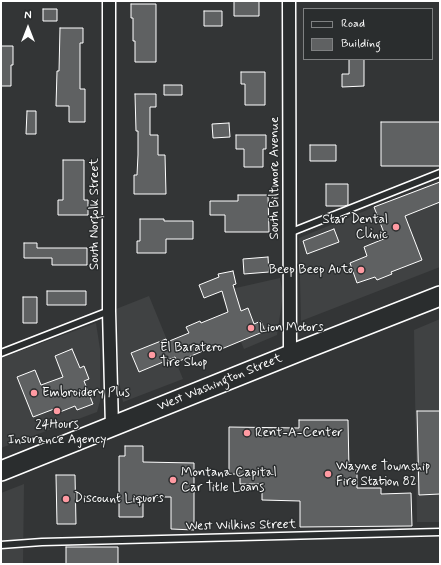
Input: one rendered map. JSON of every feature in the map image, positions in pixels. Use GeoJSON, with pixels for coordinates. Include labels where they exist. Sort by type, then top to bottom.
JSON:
{"type":"FeatureCollection","features":[{"type":"Feature","properties":{"kind":"main road","name":"West Washington Street"},"geometry":{"type":"LineString","coordinates":[[1,471],[440,296]]}},
{"type":"Feature","properties":{"kind":"street","name":"South Norfolk Street"},"geometry":{"type":"LineString","coordinates":[[109,1],[109,311],[112,427]]}},
{"type":"Feature","properties":{"kind":"street","name":"South Biltmore Avenue"},"geometry":{"type":"LineString","coordinates":[[289,1],[290,355]]}},
{"type":"Feature","properties":{"kind":"lane"},"geometry":{"type":"LineString","coordinates":[[289,233],[440,173]]}},
{"type":"Feature","properties":{"kind":"lane"},"geometry":{"type":"LineString","coordinates":[[1,353],[109,311]]}},
{"type":"Feature","properties":{"kind":"lane","name":"West Wilkins Street"},"geometry":{"type":"LineString","coordinates":[[1,545],[42,542],[440,532]]}},
{"type":"Feature","properties":{"kind":"shaded area"},"geometry":{"type":"Polygon","coordinates":[[[440,180],[440,267],[301,321],[299,238],[440,180]]]}},
{"type":"Feature","properties":{"kind":"shaded area"},"geometry":{"type":"Polygon","coordinates":[[[280,278],[283,295],[277,335],[244,349],[221,295],[227,290],[280,278]]]}},
{"type":"Feature","properties":{"kind":"shaded area"},"geometry":{"type":"Polygon","coordinates":[[[149,296],[183,379],[123,402],[119,381],[116,309],[149,296]]]}},
{"type":"Feature","properties":{"kind":"shaded area"},"geometry":{"type":"Polygon","coordinates":[[[440,319],[440,522],[417,522],[414,330],[440,319]]]}},
{"type":"Feature","properties":{"kind":"shaded area"},"geometry":{"type":"Polygon","coordinates":[[[96,323],[100,349],[100,401],[97,412],[1,448],[1,358],[96,323]]]}},
{"type":"Feature","properties":{"kind":"shaded area"},"geometry":{"type":"Polygon","coordinates":[[[24,484],[23,564],[1,564],[1,493],[24,484]]]}},
{"type":"Feature","properties":{"kind":"building"},"geometry":{"type":"Polygon","coordinates":[[[234,1],[259,1],[259,16],[234,16],[234,1]]]}},
{"type":"Feature","properties":{"kind":"building"},"geometry":{"type":"Polygon","coordinates":[[[131,4],[156,4],[156,62],[135,62],[135,41],[133,41],[133,18],[131,18],[131,4]]]}},
{"type":"Feature","properties":{"kind":"building"},"geometry":{"type":"Polygon","coordinates":[[[43,9],[57,9],[57,21],[43,21],[43,9]]]}},
{"type":"Feature","properties":{"kind":"building"},"geometry":{"type":"Polygon","coordinates":[[[204,11],[222,11],[222,26],[204,26],[204,11]]]}},
{"type":"Feature","properties":{"kind":"building"},"geometry":{"type":"Polygon","coordinates":[[[60,28],[83,28],[83,43],[80,43],[80,89],[85,89],[85,122],[69,122],[69,106],[56,106],[57,71],[59,71],[60,28]]]}},
{"type":"Feature","properties":{"kind":"building"},"geometry":{"type":"Polygon","coordinates":[[[1,46],[13,46],[11,86],[1,86],[1,46]]]}},
{"type":"Feature","properties":{"kind":"building"},"geometry":{"type":"Polygon","coordinates":[[[349,60],[364,60],[364,86],[342,87],[342,74],[349,74],[349,60]]]}},
{"type":"Feature","properties":{"kind":"building"},"geometry":{"type":"Polygon","coordinates":[[[241,72],[265,72],[265,105],[245,105],[245,84],[241,84],[241,72]]]}},
{"type":"Feature","properties":{"kind":"building"},"geometry":{"type":"Polygon","coordinates":[[[164,85],[182,85],[182,95],[164,95],[164,85]]]}},
{"type":"Feature","properties":{"kind":"building"},"geometry":{"type":"Polygon","coordinates":[[[135,94],[156,94],[156,107],[150,107],[150,135],[158,135],[158,155],[165,155],[166,194],[134,194],[134,175],[137,175],[138,155],[135,94]]]}},
{"type":"Feature","properties":{"kind":"building"},"geometry":{"type":"Polygon","coordinates":[[[27,111],[36,111],[36,134],[26,134],[27,111]]]}},
{"type":"Feature","properties":{"kind":"building"},"geometry":{"type":"Polygon","coordinates":[[[381,122],[440,122],[440,166],[381,166],[381,122]]]}},
{"type":"Feature","properties":{"kind":"building"},"geometry":{"type":"Polygon","coordinates":[[[229,123],[230,137],[213,138],[212,124],[229,123]]]}},
{"type":"Feature","properties":{"kind":"building"},"geometry":{"type":"Polygon","coordinates":[[[236,135],[266,135],[266,149],[263,149],[263,167],[244,167],[244,149],[236,149],[236,135]]]}},
{"type":"Feature","properties":{"kind":"building"},"geometry":{"type":"Polygon","coordinates":[[[310,145],[336,145],[336,161],[310,161],[310,145]]]}},
{"type":"Feature","properties":{"kind":"building"},"geometry":{"type":"Polygon","coordinates":[[[63,160],[84,160],[84,200],[88,200],[88,215],[58,215],[58,200],[63,200],[63,160]]]}},
{"type":"Feature","properties":{"kind":"building","name":"Star Dental Clinic"},"geometry":{"type":"Polygon","coordinates":[[[440,182],[440,202],[405,216],[422,260],[391,272],[392,274],[377,280],[375,277],[357,283],[350,263],[367,256],[364,247],[386,238],[374,207],[440,182]]]}},
{"type":"Feature","properties":{"kind":"building"},"geometry":{"type":"Polygon","coordinates":[[[326,184],[348,184],[348,205],[326,206],[326,184]]]}},
{"type":"Feature","properties":{"kind":"building"},"geometry":{"type":"Polygon","coordinates":[[[238,195],[268,195],[269,232],[225,232],[225,215],[210,215],[210,201],[238,201],[238,195]]]}},
{"type":"Feature","properties":{"kind":"building"},"geometry":{"type":"Polygon","coordinates":[[[140,219],[193,221],[193,239],[166,239],[166,253],[137,253],[137,241],[140,241],[140,219]]]}},
{"type":"Feature","properties":{"kind":"building"},"geometry":{"type":"Polygon","coordinates":[[[334,229],[339,242],[307,254],[303,241],[334,229]]]}},
{"type":"Feature","properties":{"kind":"building"},"geometry":{"type":"Polygon","coordinates":[[[24,243],[37,243],[37,248],[87,248],[87,265],[52,265],[52,258],[24,258],[24,243]]]}},
{"type":"Feature","properties":{"kind":"building"},"geometry":{"type":"Polygon","coordinates":[[[268,257],[269,272],[244,274],[243,259],[268,257]]]}},
{"type":"Feature","properties":{"kind":"building"},"geometry":{"type":"Polygon","coordinates":[[[233,271],[236,284],[233,285],[241,311],[248,308],[254,324],[261,321],[265,331],[219,350],[217,345],[177,362],[175,357],[139,372],[131,353],[166,339],[167,342],[189,333],[186,327],[200,321],[201,323],[228,312],[222,291],[204,298],[199,285],[219,277],[218,274],[233,271]]]}},
{"type":"Feature","properties":{"kind":"building"},"geometry":{"type":"Polygon","coordinates":[[[47,291],[86,291],[86,305],[47,305],[47,291]]]}},
{"type":"Feature","properties":{"kind":"building"},"geometry":{"type":"Polygon","coordinates":[[[23,297],[37,297],[37,323],[23,323],[23,297]]]}},
{"type":"Feature","properties":{"kind":"building"},"geometry":{"type":"Polygon","coordinates":[[[72,349],[80,368],[84,366],[89,379],[84,381],[93,404],[77,410],[75,406],[55,414],[54,409],[33,417],[17,377],[35,370],[41,385],[63,377],[55,356],[72,349]]]}},
{"type":"Feature","properties":{"kind":"building"},"geometry":{"type":"Polygon","coordinates":[[[417,411],[440,411],[440,494],[419,495],[417,411]]]}},
{"type":"Feature","properties":{"kind":"building","name":"Wayne Township Fire Station 82"},"geometry":{"type":"Polygon","coordinates":[[[299,420],[348,420],[349,470],[357,470],[357,488],[381,488],[381,494],[411,493],[412,526],[300,527],[300,501],[262,500],[262,484],[240,484],[240,474],[229,474],[229,427],[299,428],[299,420]]]}},
{"type":"Feature","properties":{"kind":"building"},"geometry":{"type":"Polygon","coordinates":[[[125,446],[143,446],[143,462],[194,463],[194,530],[171,529],[171,497],[143,497],[143,517],[119,517],[119,456],[125,456],[125,446]]]}},
{"type":"Feature","properties":{"kind":"building","name":"Discount Liquors"},"geometry":{"type":"Polygon","coordinates":[[[56,475],[75,475],[76,524],[57,524],[56,475]]]}},
{"type":"Feature","properties":{"kind":"building"},"geometry":{"type":"Polygon","coordinates":[[[66,547],[118,547],[118,564],[66,564],[66,547]]]}},
{"type":"Feature","properties":{"kind":"place","name":"Star Dental Clinic"},"geometry":{"type":"Point","coordinates":[396,227]}},
{"type":"Feature","properties":{"kind":"place","name":"Beep Beep Auto"},"geometry":{"type":"Point","coordinates":[361,270]}},
{"type":"Feature","properties":{"kind":"place","name":"Lion Motors"},"geometry":{"type":"Point","coordinates":[251,328]}},
{"type":"Feature","properties":{"kind":"place","name":"El Baratero Tire Shop"},"geometry":{"type":"Point","coordinates":[152,355]}},
{"type":"Feature","properties":{"kind":"place","name":"Embroidery Plus"},"geometry":{"type":"Point","coordinates":[34,393]}},
{"type":"Feature","properties":{"kind":"place","name":"24Hours Insurance Agency"},"geometry":{"type":"Point","coordinates":[57,411]}},
{"type":"Feature","properties":{"kind":"place","name":"Rent-A-Center"},"geometry":{"type":"Point","coordinates":[247,433]}},
{"type":"Feature","properties":{"kind":"place","name":"Wayne Township Fire Station 82"},"geometry":{"type":"Point","coordinates":[328,474]}},
{"type":"Feature","properties":{"kind":"place","name":"Montana Capital Car Title Loans"},"geometry":{"type":"Point","coordinates":[173,480]}},
{"type":"Feature","properties":{"kind":"place","name":"Discount Liquors"},"geometry":{"type":"Point","coordinates":[66,499]}}]}
